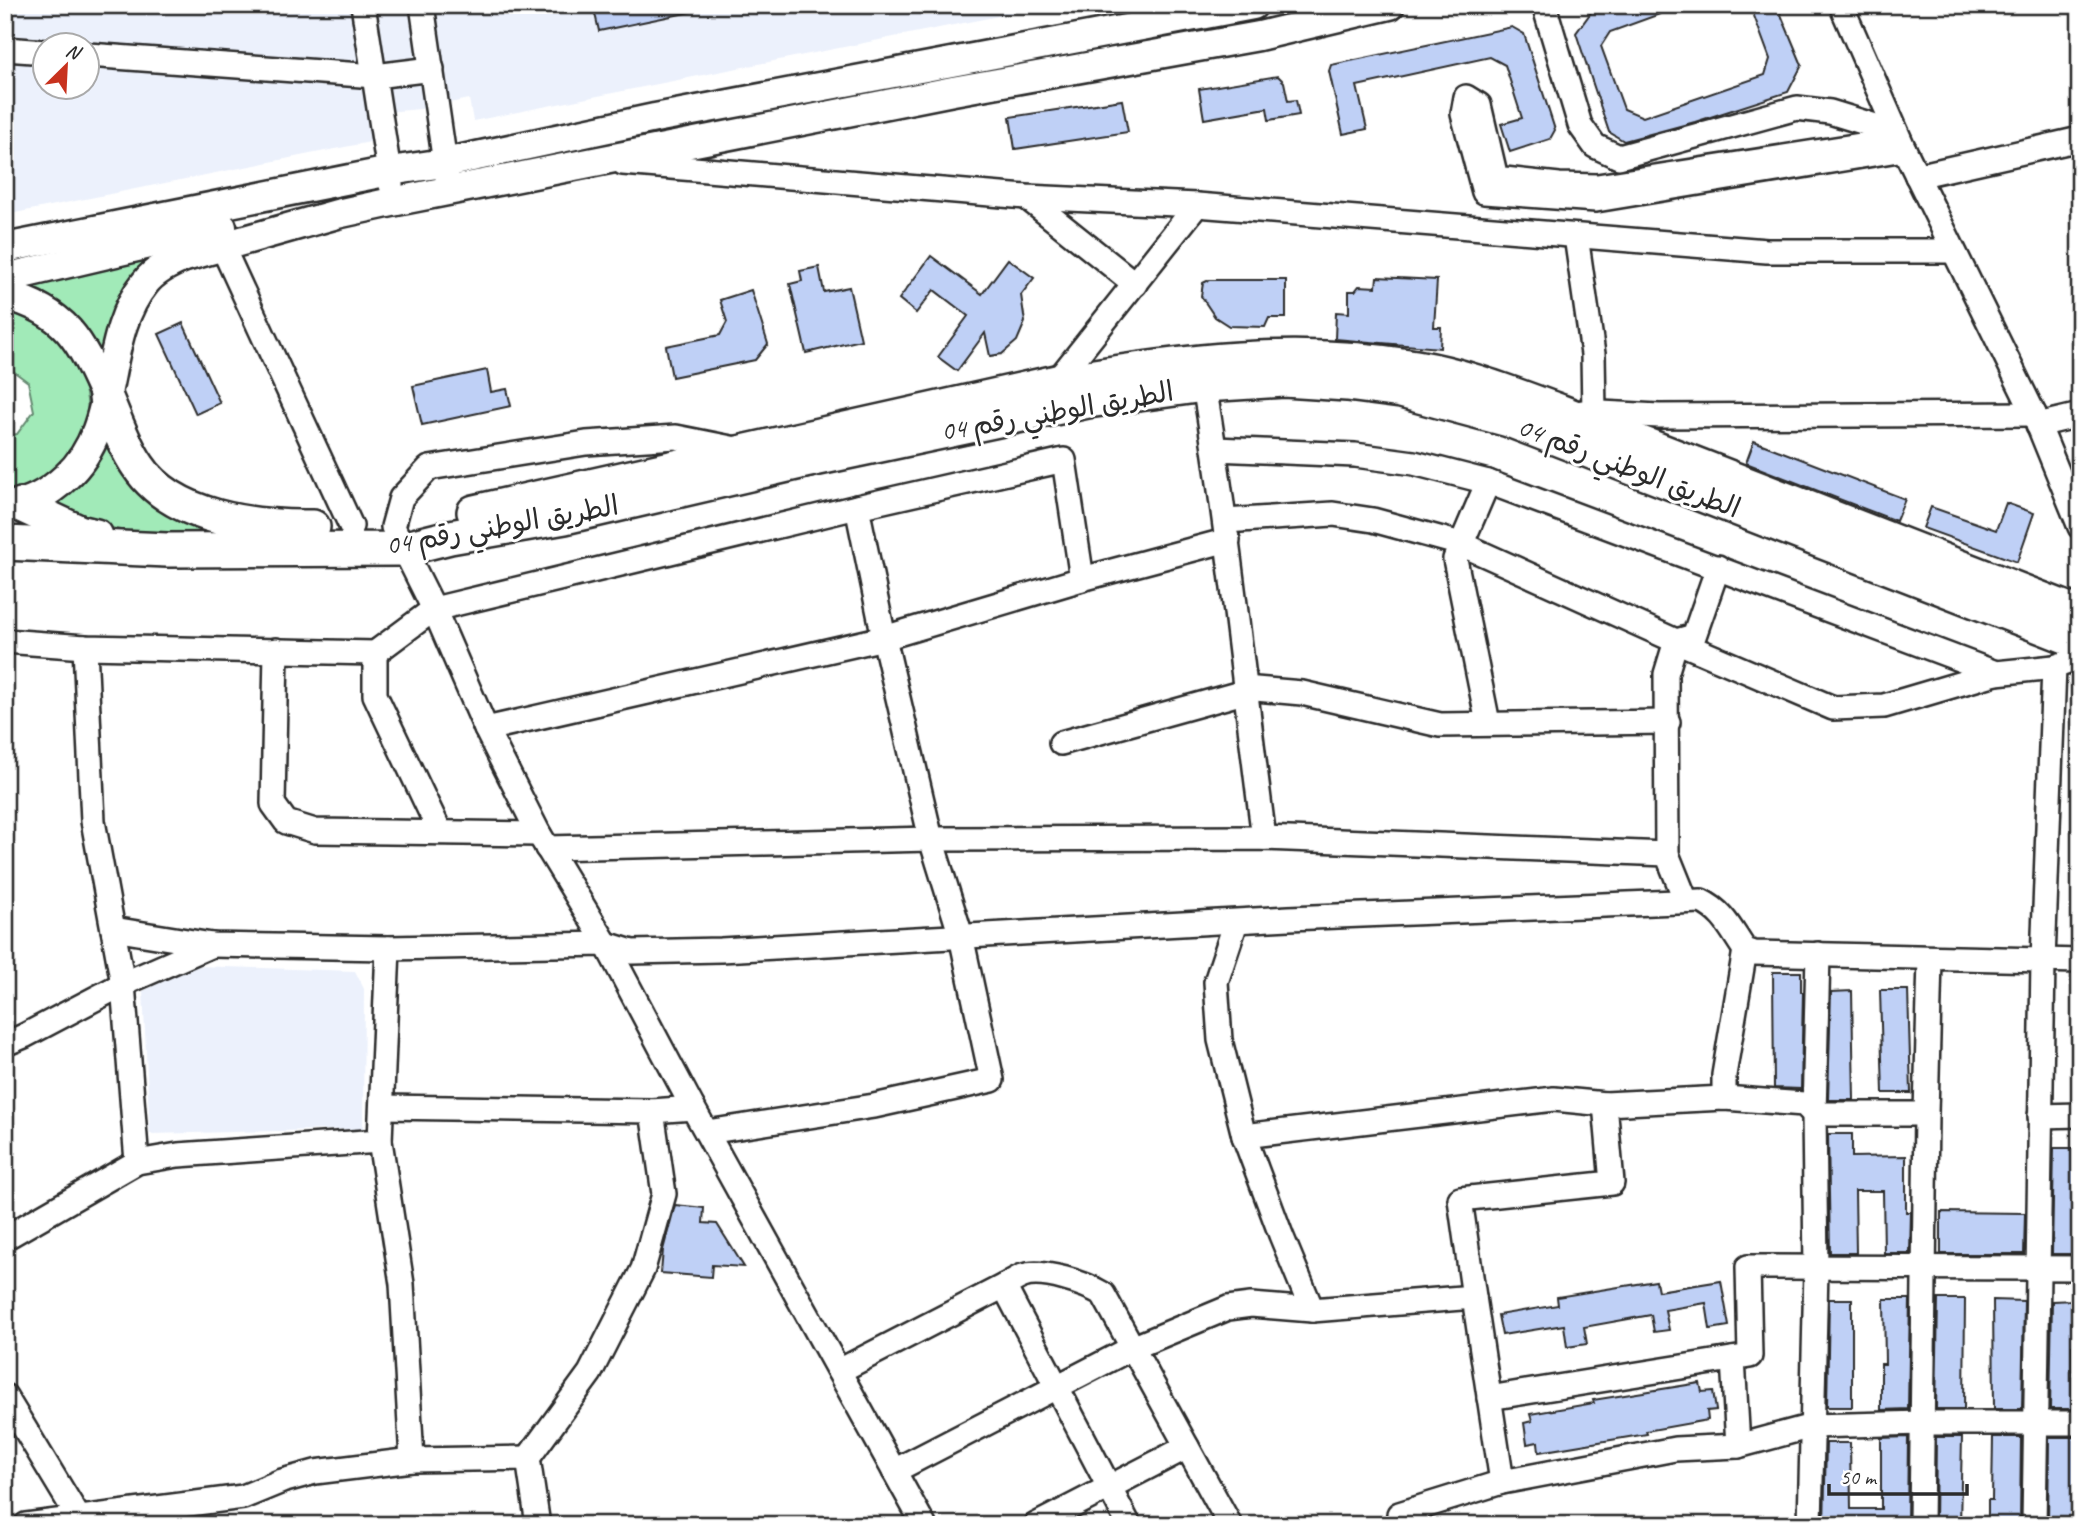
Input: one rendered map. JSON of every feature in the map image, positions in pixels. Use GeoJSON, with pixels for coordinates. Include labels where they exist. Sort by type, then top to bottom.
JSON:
{"type":"FeatureCollection","features":[{"type":"Feature","properties":{"kind":"highway","name":"الطريق الوطني رقم 04"},"geometry":{"type":"LineString","coordinates":[[106,398],[127,449],[139,468],[154,484],[187,507],[226,520],[279,527],[351,526],[398,538],[439,520],[1056,382],[1161,365],[1235,357],[1298,356],[1417,367],[1472,380],[1559,411],[2075,642]]}},
{"type":"Feature","properties":{"kind":"highway","name":"الطريق الوطني رقم 04"},"geometry":{"type":"LineString","coordinates":[[5,542],[167,550],[450,537],[565,517],[805,461],[1088,401],[1204,385],[1284,380],[1401,391],[1509,419],[2075,642]]}},
{"type":"Feature","properties":{"kind":"highway"},"geometry":{"type":"LineString","coordinates":[[13,506],[79,532],[167,550]]}},
{"type":"Feature","properties":{"kind":"main road"},"geometry":{"type":"LineString","coordinates":[[5,248],[390,171],[444,163],[669,115],[1253,5]]}},
{"type":"Feature","properties":{"kind":"main road"},"geometry":{"type":"LineString","coordinates":[[13,506],[49,492],[74,470],[96,437],[122,326],[132,302],[146,281],[165,265],[337,214],[392,202],[953,91],[1259,36],[1390,5]]}},
{"type":"Feature","properties":{"kind":"main road"},"geometry":{"type":"LineString","coordinates":[[5,278],[230,225],[332,183]]}},
{"type":"Feature","properties":{"kind":"main road"},"geometry":{"type":"LineString","coordinates":[[5,295],[54,315],[80,342],[106,398]]}},
{"type":"Feature","properties":{"kind":"street"},"geometry":{"type":"LineString","coordinates":[[363,5],[390,171],[392,202]]}},
{"type":"Feature","properties":{"kind":"street"},"geometry":{"type":"LineString","coordinates":[[422,5],[450,191]]}},
{"type":"Feature","properties":{"kind":"street"},"geometry":{"type":"LineString","coordinates":[[1544,5],[1580,125],[1595,146],[1619,157],[1797,108],[1830,112],[1899,140]]}},
{"type":"Feature","properties":{"kind":"street"},"geometry":{"type":"LineString","coordinates":[[1841,5],[1899,140],[2036,419],[2080,527]]}},
{"type":"Feature","properties":{"kind":"street"},"geometry":{"type":"LineString","coordinates":[[5,49],[32,51]]}},
{"type":"Feature","properties":{"kind":"street"},"geometry":{"type":"LineString","coordinates":[[102,56],[374,76],[432,69]]}},
{"type":"Feature","properties":{"kind":"street"},"geometry":{"type":"LineString","coordinates":[[1466,97],[1479,105],[1496,178],[1559,185],[1597,186],[1899,140],[1596,200],[1557,199],[1484,192],[1463,114],[1466,97]]}},
{"type":"Feature","properties":{"kind":"street"},"geometry":{"type":"LineString","coordinates":[[1917,176],[2080,139]]}},
{"type":"Feature","properties":{"kind":"street"},"geometry":{"type":"LineString","coordinates":[[603,161],[1026,197],[1197,205],[1767,251],[1953,251]]}},
{"type":"Feature","properties":{"kind":"street"},"geometry":{"type":"LineString","coordinates":[[1026,197],[1135,284]]}},
{"type":"Feature","properties":{"kind":"street"},"geometry":{"type":"LineString","coordinates":[[1056,382],[1197,205]]}},
{"type":"Feature","properties":{"kind":"street"},"geometry":{"type":"LineString","coordinates":[[1576,236],[1593,354],[1594,412]]}},
{"type":"Feature","properties":{"kind":"street"},"geometry":{"type":"LineString","coordinates":[[222,246],[351,526]]}},
{"type":"Feature","properties":{"kind":"street"},"geometry":{"type":"LineString","coordinates":[[1204,385],[1226,531],[1264,838]]}},
{"type":"Feature","properties":{"kind":"street"},"geometry":{"type":"LineString","coordinates":[[1559,411],[1659,416],[2036,419],[2080,415]]}},
{"type":"Feature","properties":{"kind":"street"},"geometry":{"type":"LineString","coordinates":[[744,450],[676,437],[586,443],[429,468],[401,498],[398,538],[434,609],[486,729],[543,841],[606,944],[693,1108],[924,1525]]}},
{"type":"Feature","properties":{"kind":"street"},"geometry":{"type":"LineString","coordinates":[[1215,449],[1355,455],[1414,463],[1488,482],[1996,673]]}},
{"type":"Feature","properties":{"kind":"street"},"geometry":{"type":"LineString","coordinates":[[5,641],[85,647],[375,653],[434,609],[857,506],[1064,460],[1082,579]]}},
{"type":"Feature","properties":{"kind":"street"},"geometry":{"type":"LineString","coordinates":[[1488,482],[1455,559],[1488,723]]}},
{"type":"Feature","properties":{"kind":"street"},"geometry":{"type":"LineString","coordinates":[[707,1132],[874,1106],[992,1080],[961,936],[931,839],[884,638],[857,506]]}},
{"type":"Feature","properties":{"kind":"street"},"geometry":{"type":"LineString","coordinates":[[486,729],[884,638],[1082,579],[1226,531],[1333,514],[1373,520],[1461,544],[1833,708],[1884,706],[1996,673],[2075,642],[2043,961],[2034,1525]]}},
{"type":"Feature","properties":{"kind":"street"},"geometry":{"type":"LineString","coordinates":[[1676,641],[1694,636],[1718,567]]}},
{"type":"Feature","properties":{"kind":"street"},"geometry":{"type":"LineString","coordinates":[[1676,641],[1666,674],[1667,854],[1686,901]]}},
{"type":"Feature","properties":{"kind":"street"},"geometry":{"type":"LineString","coordinates":[[85,647],[93,821],[122,984],[136,1162]]}},
{"type":"Feature","properties":{"kind":"street"},"geometry":{"type":"LineString","coordinates":[[276,650],[273,804],[286,822],[315,831],[440,832],[543,841],[1264,838],[1667,854]]}},
{"type":"Feature","properties":{"kind":"street"},"geometry":{"type":"LineString","coordinates":[[375,653],[376,695],[440,832]]}},
{"type":"Feature","properties":{"kind":"street"},"geometry":{"type":"LineString","coordinates":[[1061,743],[1244,690],[1302,694],[1440,725],[1668,722]]}},
{"type":"Feature","properties":{"kind":"street"},"geometry":{"type":"LineString","coordinates":[[113,929],[212,945],[388,948],[606,944],[632,952],[721,950],[1236,922],[1701,901],[1724,916],[1745,950],[1754,953],[2080,961]]}},
{"type":"Feature","properties":{"kind":"street"},"geometry":{"type":"LineString","coordinates":[[1236,922],[1216,982],[1220,1040],[1244,1136],[1312,1310]]}},
{"type":"Feature","properties":{"kind":"street"},"geometry":{"type":"LineString","coordinates":[[5,1044],[122,984],[212,945]]}},
{"type":"Feature","properties":{"kind":"street"},"geometry":{"type":"LineString","coordinates":[[388,948],[380,1141],[402,1284],[412,1460]]}},
{"type":"Feature","properties":{"kind":"street"},"geometry":{"type":"LineString","coordinates":[[1724,1098],[1724,1075],[1745,950]]}},
{"type":"Feature","properties":{"kind":"street"},"geometry":{"type":"LineString","coordinates":[[1810,1525],[1816,1269],[1814,1114],[1818,954]]}},
{"type":"Feature","properties":{"kind":"street"},"geometry":{"type":"LineString","coordinates":[[1921,1525],[1930,959]]}},
{"type":"Feature","properties":{"kind":"street"},"geometry":{"type":"LineString","coordinates":[[1244,1136],[1554,1099],[1605,1104],[1724,1098],[1804,1104],[1814,1114],[1926,1114]]}},
{"type":"Feature","properties":{"kind":"street"},"geometry":{"type":"LineString","coordinates":[[1502,1482],[1460,1199],[1612,1184],[1605,1104]]}},
{"type":"Feature","properties":{"kind":"street"},"geometry":{"type":"LineString","coordinates":[[382,1107],[652,1111],[693,1108]]}},
{"type":"Feature","properties":{"kind":"street"},"geometry":{"type":"LineString","coordinates":[[538,1525],[528,1458],[590,1373],[643,1269],[664,1194],[652,1111]]}},
{"type":"Feature","properties":{"kind":"street"},"geometry":{"type":"LineString","coordinates":[[2040,1116],[2080,1115]]}},
{"type":"Feature","properties":{"kind":"street"},"geometry":{"type":"LineString","coordinates":[[5,1238],[136,1162],[178,1155],[380,1141]]}},
{"type":"Feature","properties":{"kind":"street"},"geometry":{"type":"LineString","coordinates":[[1489,1398],[1750,1356],[1748,1267],[2080,1268]]}},
{"type":"Feature","properties":{"kind":"street"},"geometry":{"type":"LineString","coordinates":[[839,1371],[1024,1275],[1038,1274],[1087,1285],[1103,1294],[1230,1525]]}},
{"type":"Feature","properties":{"kind":"street"},"geometry":{"type":"LineString","coordinates":[[1004,1286],[1129,1525]]}},
{"type":"Feature","properties":{"kind":"street"},"geometry":{"type":"LineString","coordinates":[[894,1471],[1132,1348],[1228,1308],[1251,1305],[1312,1310],[1474,1297]]}},
{"type":"Feature","properties":{"kind":"street"},"geometry":{"type":"LineString","coordinates":[[1733,1359],[1738,1446]]}},
{"type":"Feature","properties":{"kind":"street"},"geometry":{"type":"LineString","coordinates":[[5,1396],[82,1521]]}},
{"type":"Feature","properties":{"kind":"street"},"geometry":{"type":"LineString","coordinates":[[1401,1525],[1399,1514],[1502,1482],[1675,1449],[1738,1446],[1812,1426],[2080,1423]]}},
{"type":"Feature","properties":{"kind":"street"},"geometry":{"type":"LineString","coordinates":[[1036,1525],[1187,1447]]}},
{"type":"Feature","properties":{"kind":"street"},"geometry":{"type":"LineString","coordinates":[[26,1525],[82,1521],[243,1497],[282,1481],[315,1472],[412,1460],[528,1458]]}},
{"type":"Feature","properties":{"kind":"shaded area"},"geometry":{"type":"Polygon","coordinates":[[[5,5],[1054,5],[473,121],[469,99],[420,109],[375,113],[375,141],[5,215],[5,5]]]}},
{"type":"Feature","properties":{"kind":"shaded area"},"geometry":{"type":"Polygon","coordinates":[[[195,966],[355,971],[364,989],[363,1129],[150,1134],[143,991],[195,966]]]}},
{"type":"Feature","properties":{"kind":"green space"},"geometry":{"type":"Polygon","coordinates":[[[164,251],[105,363],[82,323],[51,297],[22,282],[164,251]]]}},
{"type":"Feature","properties":{"kind":"green space"},"geometry":{"type":"Polygon","coordinates":[[[5,311],[37,321],[61,340],[80,374],[87,398],[87,410],[80,436],[59,465],[31,484],[5,490],[5,436],[17,434],[34,411],[28,382],[5,365],[5,311]]]}},
{"type":"Feature","properties":{"kind":"green space"},"geometry":{"type":"Polygon","coordinates":[[[109,438],[251,535],[129,532],[72,519],[59,508],[59,502],[93,464],[109,438]]]}},
{"type":"Feature","properties":{"kind":"building"},"geometry":{"type":"Polygon","coordinates":[[[593,5],[690,5],[691,12],[599,31],[593,5]]]}},
{"type":"Feature","properties":{"kind":"building"},"geometry":{"type":"Polygon","coordinates":[[[1607,5],[1679,5],[1610,32],[1601,46],[1624,109],[1643,117],[1765,75],[1770,59],[1750,5],[1777,5],[1802,65],[1788,92],[1695,122],[1624,141],[1609,132],[1576,33],[1592,11],[1607,5]]]}},
{"type":"Feature","properties":{"kind":"building"},"geometry":{"type":"Polygon","coordinates":[[[1512,27],[1524,34],[1555,130],[1550,139],[1510,152],[1501,124],[1522,118],[1505,65],[1490,57],[1357,86],[1367,129],[1343,134],[1329,71],[1331,65],[1512,27]]]}},
{"type":"Feature","properties":{"kind":"building"},"geometry":{"type":"Polygon","coordinates":[[[1278,76],[1284,82],[1288,101],[1296,100],[1299,115],[1269,120],[1267,108],[1204,119],[1199,89],[1278,76]]]}},
{"type":"Feature","properties":{"kind":"building"},"geometry":{"type":"Polygon","coordinates":[[[1122,100],[1128,132],[1015,149],[1010,117],[1122,100]]]}},
{"type":"Feature","properties":{"kind":"building"},"geometry":{"type":"Polygon","coordinates":[[[931,256],[982,294],[1008,259],[1034,278],[1021,295],[1025,322],[1017,341],[1002,354],[990,356],[985,333],[957,371],[938,357],[968,316],[934,290],[916,313],[899,299],[931,256]]]}},
{"type":"Feature","properties":{"kind":"building"},"geometry":{"type":"Polygon","coordinates":[[[819,267],[824,292],[849,287],[861,340],[806,353],[790,284],[802,281],[800,271],[819,267]]]}},
{"type":"Feature","properties":{"kind":"building"},"geometry":{"type":"Polygon","coordinates":[[[1377,277],[1437,280],[1434,327],[1441,327],[1440,348],[1335,339],[1336,312],[1349,313],[1349,291],[1355,291],[1359,286],[1376,287],[1377,277]]]}},
{"type":"Feature","properties":{"kind":"building"},"geometry":{"type":"Polygon","coordinates":[[[1209,280],[1286,280],[1286,318],[1269,318],[1265,327],[1229,326],[1215,317],[1201,296],[1203,283],[1209,280]]]}},
{"type":"Feature","properties":{"kind":"building"},"geometry":{"type":"Polygon","coordinates":[[[751,290],[768,344],[755,360],[672,377],[666,346],[720,335],[727,322],[720,300],[751,290]]]}},
{"type":"Feature","properties":{"kind":"building"},"geometry":{"type":"Polygon","coordinates":[[[183,323],[220,403],[196,414],[159,334],[183,323]]]}},
{"type":"Feature","properties":{"kind":"building"},"geometry":{"type":"Polygon","coordinates":[[[487,370],[491,392],[507,389],[511,406],[422,425],[413,386],[487,370]]]}},
{"type":"Feature","properties":{"kind":"building"},"geometry":{"type":"Polygon","coordinates":[[[1754,441],[1905,499],[1896,521],[1746,463],[1754,441]]]}},
{"type":"Feature","properties":{"kind":"building"},"geometry":{"type":"Polygon","coordinates":[[[2006,503],[2034,513],[2017,562],[1923,528],[1931,507],[1996,530],[2006,503]]]}},
{"type":"Feature","properties":{"kind":"building"},"geometry":{"type":"Polygon","coordinates":[[[1773,972],[1801,972],[1801,1089],[1774,1088],[1773,972]]]}},
{"type":"Feature","properties":{"kind":"building"},"geometry":{"type":"Polygon","coordinates":[[[1880,990],[1908,990],[1911,1093],[1883,1093],[1880,990]]]}},
{"type":"Feature","properties":{"kind":"building"},"geometry":{"type":"Polygon","coordinates":[[[1852,991],[1854,1100],[1828,1100],[1831,992],[1852,991]]]}},
{"type":"Feature","properties":{"kind":"building"},"geometry":{"type":"Polygon","coordinates":[[[1828,1134],[1852,1134],[1852,1157],[1906,1156],[1906,1212],[1911,1212],[1910,1253],[1884,1253],[1883,1191],[1855,1191],[1856,1253],[1830,1253],[1828,1134]]]}},
{"type":"Feature","properties":{"kind":"building"},"geometry":{"type":"Polygon","coordinates":[[[2054,1148],[2075,1148],[2074,1254],[2052,1254],[2054,1148]]]}},
{"type":"Feature","properties":{"kind":"building"},"geometry":{"type":"Polygon","coordinates":[[[675,1205],[704,1208],[703,1223],[717,1224],[744,1267],[712,1265],[711,1277],[661,1273],[663,1250],[675,1205]]]}},
{"type":"Feature","properties":{"kind":"building"},"geometry":{"type":"Polygon","coordinates":[[[1941,1212],[2025,1213],[2024,1254],[1941,1254],[1941,1212]]]}},
{"type":"Feature","properties":{"kind":"building"},"geometry":{"type":"Polygon","coordinates":[[[1656,1281],[1658,1291],[1721,1281],[1729,1326],[1710,1329],[1706,1303],[1665,1310],[1669,1330],[1654,1332],[1651,1315],[1584,1327],[1587,1344],[1567,1347],[1564,1325],[1502,1335],[1498,1315],[1558,1305],[1557,1297],[1656,1281]]]}},
{"type":"Feature","properties":{"kind":"building"},"geometry":{"type":"Polygon","coordinates":[[[1829,1299],[1852,1299],[1852,1407],[1827,1407],[1829,1299]]]}},
{"type":"Feature","properties":{"kind":"building"},"geometry":{"type":"Polygon","coordinates":[[[1884,1299],[1910,1299],[1908,1409],[1881,1410],[1881,1364],[1885,1364],[1884,1299]]]}},
{"type":"Feature","properties":{"kind":"building"},"geometry":{"type":"Polygon","coordinates":[[[1938,1299],[1965,1299],[1964,1409],[1936,1409],[1938,1299]]]}},
{"type":"Feature","properties":{"kind":"building"},"geometry":{"type":"Polygon","coordinates":[[[1993,1300],[2024,1301],[2022,1409],[1994,1409],[1993,1300]]]}},
{"type":"Feature","properties":{"kind":"building"},"geometry":{"type":"Polygon","coordinates":[[[2075,1300],[2076,1346],[2072,1346],[2073,1409],[2050,1409],[2052,1301],[2075,1300]]]}},
{"type":"Feature","properties":{"kind":"building"},"geometry":{"type":"Polygon","coordinates":[[[1700,1383],[1702,1392],[1713,1391],[1716,1410],[1707,1411],[1708,1420],[1646,1431],[1647,1434],[1539,1452],[1538,1442],[1527,1444],[1524,1423],[1532,1421],[1530,1414],[1594,1403],[1593,1400],[1700,1383]]]}},
{"type":"Feature","properties":{"kind":"building"},"geometry":{"type":"Polygon","coordinates":[[[1908,1437],[1907,1525],[1824,1525],[1826,1443],[1850,1443],[1851,1509],[1881,1509],[1881,1438],[1908,1437]]]}},
{"type":"Feature","properties":{"kind":"building"},"geometry":{"type":"Polygon","coordinates":[[[1936,1437],[1962,1437],[1960,1525],[1935,1525],[1936,1437]]]}},
{"type":"Feature","properties":{"kind":"building"},"geometry":{"type":"Polygon","coordinates":[[[1993,1437],[2021,1437],[2020,1525],[1988,1525],[1988,1500],[1992,1500],[1993,1437]]]}},
{"type":"Feature","properties":{"kind":"building"},"geometry":{"type":"Polygon","coordinates":[[[2049,1437],[2077,1437],[2073,1525],[2048,1525],[2049,1437]]]}}]}
